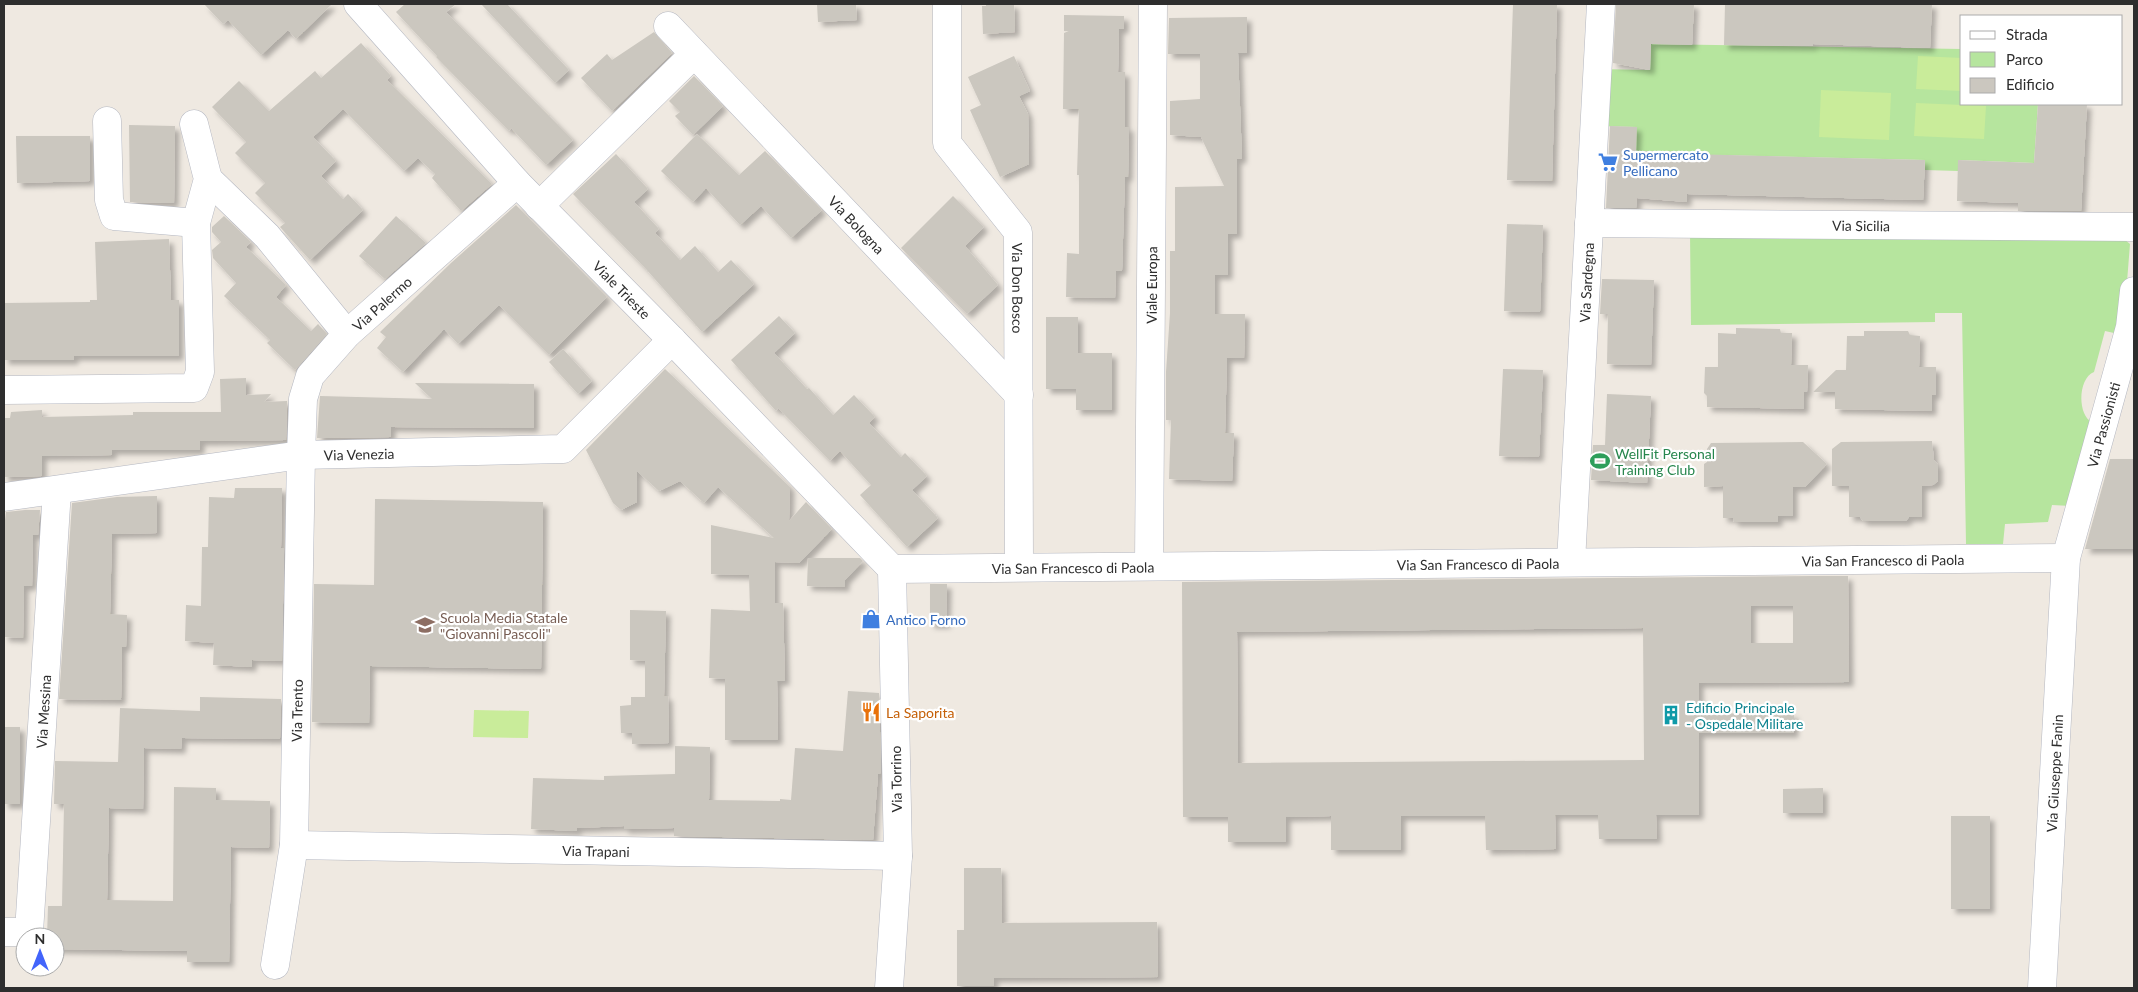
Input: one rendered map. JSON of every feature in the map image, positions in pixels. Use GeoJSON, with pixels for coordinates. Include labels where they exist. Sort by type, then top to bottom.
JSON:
{"type":"FeatureCollection","features":[{"type":"Feature","properties":{"kind":"street","name":"Viale Trieste"},"geometry":{"type":"LineString","coordinates":[[358,4],[517,183],[672,340],[892,569]]}},
{"type":"Feature","properties":{"kind":"street","name":"Via Don Bosco"},"geometry":{"type":"LineString","coordinates":[[947,4],[947,142],[1018,232],[1019,567]]}},
{"type":"Feature","properties":{"kind":"street","name":"Viale Europa"},"geometry":{"type":"LineString","coordinates":[[1149,566],[1154,4]]}},
{"type":"Feature","properties":{"kind":"street","name":"Via Sardegna"},"geometry":{"type":"LineString","coordinates":[[1571,562],[1601,4]]}},
{"type":"Feature","properties":{"kind":"street","name":"Via Bologna"},"geometry":{"type":"LineString","coordinates":[[668,26],[1019,395]]}},
{"type":"Feature","properties":{"kind":"street"},"geometry":{"type":"LineString","coordinates":[[539,206],[694,54]]}},
{"type":"Feature","properties":{"kind":"street"},"geometry":{"type":"LineString","coordinates":[[107,121],[109,200],[114,216],[196,223]]}},
{"type":"Feature","properties":{"kind":"street"},"geometry":{"type":"LineString","coordinates":[[4,390],[194,388],[200,372],[196,223],[208,179],[194,124]]}},
{"type":"Feature","properties":{"kind":"street"},"geometry":{"type":"LineString","coordinates":[[208,179],[266,236],[348,334]]}},
{"type":"Feature","properties":{"kind":"street","name":"Via Palermo"},"geometry":{"type":"LineString","coordinates":[[301,455],[303,399],[310,376],[348,334],[517,183]]}},
{"type":"Feature","properties":{"kind":"street","name":"Via Sicilia"},"geometry":{"type":"LineString","coordinates":[[1589,223],[2134,227]]}},
{"type":"Feature","properties":{"kind":"street","name":"Via Passionisti"},"geometry":{"type":"LineString","coordinates":[[2066,558],[2130,327],[2134,291]]}},
{"type":"Feature","properties":{"kind":"street","name":"Via Venezia"},"geometry":{"type":"LineString","coordinates":[[4,497],[301,455],[563,449],[672,340]]}},
{"type":"Feature","properties":{"kind":"street","name":"Via Trento"},"geometry":{"type":"LineString","coordinates":[[275,964],[294,845],[301,455]]}},
{"type":"Feature","properties":{"kind":"street","name":"Via Messina"},"geometry":{"type":"LineString","coordinates":[[17,927],[57,490]]}},
{"type":"Feature","properties":{"kind":"street","name":"Via San Francesco di Paola"},"geometry":{"type":"LineString","coordinates":[[892,569],[2066,558]]}},
{"type":"Feature","properties":{"kind":"street","name":"Via Giuseppe Fanin"},"geometry":{"type":"LineString","coordinates":[[2042,988],[2066,558]]}},
{"type":"Feature","properties":{"kind":"street","name":"Via Torrino"},"geometry":{"type":"LineString","coordinates":[[889,988],[898,856],[892,569]]}},
{"type":"Feature","properties":{"kind":"street","name":"Via Trapani"},"geometry":{"type":"LineString","coordinates":[[294,845],[898,856]]}},
{"type":"Feature","properties":{"kind":"green space"},"geometry":{"type":"Polygon","coordinates":[[[1651,44],[1960,49],[1960,105],[2038,105],[2034,163],[1959,160],[1958,171],[1925,170],[1925,160],[1716,155],[1688,165],[1688,152],[1636,151],[1636,127],[1595,126],[1597,69],[1650,70],[1651,44]]]}},
{"type":"Feature","properties":{"kind":"green space"},"geometry":{"type":"Polygon","coordinates":[[[1918,56],[1960,58],[1960,91],[1916,89],[1918,56]]]}},
{"type":"Feature","properties":{"kind":"green space"},"geometry":{"type":"Polygon","coordinates":[[[1821,90],[1891,93],[1889,140],[1819,137],[1821,90]]]}},
{"type":"Feature","properties":{"kind":"green space"},"geometry":{"type":"Polygon","coordinates":[[[1916,103],[1986,106],[1984,139],[1914,136],[1916,103]]]}},
{"type":"Feature","properties":{"kind":"green space"},"geometry":{"type":"Polygon","coordinates":[[[1690,233],[2124,239],[2130,244],[2127,282],[2114,333],[2105,331],[2094,372],[2085,381],[2082,389],[2081,397],[2084,412],[2092,422],[2071,506],[2052,505],[2048,522],[2005,524],[2003,544],[1966,544],[1962,313],[1935,313],[1935,322],[1691,325],[1690,233]]]}},
{"type":"Feature","properties":{"kind":"green space"},"geometry":{"type":"Polygon","coordinates":[[[474,710],[529,711],[528,738],[473,737],[474,710]]]}},
{"type":"Feature","properties":{"kind":"building"},"geometry":{"type":"Polygon","coordinates":[[[204,4],[332,4],[296,39],[288,30],[261,55],[228,20],[223,24],[204,4]]]}},
{"type":"Feature","properties":{"kind":"building"},"geometry":{"type":"Polygon","coordinates":[[[405,4],[456,4],[446,12],[573,140],[546,165],[511,128],[509,131],[436,57],[396,12],[405,4]]]}},
{"type":"Feature","properties":{"kind":"building"},"geometry":{"type":"Polygon","coordinates":[[[481,4],[507,4],[569,70],[555,83],[481,4]]]}},
{"type":"Feature","properties":{"kind":"building"},"geometry":{"type":"Polygon","coordinates":[[[817,4],[856,4],[857,20],[818,22],[817,4]]]}},
{"type":"Feature","properties":{"kind":"building"},"geometry":{"type":"Polygon","coordinates":[[[986,4],[1014,4],[1015,32],[983,34],[982,6],[986,6],[986,4]]]}},
{"type":"Feature","properties":{"kind":"building"},"geometry":{"type":"Polygon","coordinates":[[[1513,4],[1557,4],[1552,181],[1507,180],[1513,4]]]}},
{"type":"Feature","properties":{"kind":"building"},"geometry":{"type":"Polygon","coordinates":[[[1616,4],[1694,4],[1692,45],[1651,44],[1650,70],[1613,63],[1616,4]]]}},
{"type":"Feature","properties":{"kind":"building"},"geometry":{"type":"Polygon","coordinates":[[[1725,4],[1932,4],[1930,48],[1813,44],[1813,46],[1724,45],[1725,4]]]}},
{"type":"Feature","properties":{"kind":"building"},"geometry":{"type":"Polygon","coordinates":[[[1064,15],[1124,16],[1124,29],[1119,29],[1118,72],[1125,72],[1125,127],[1129,127],[1128,177],[1125,177],[1122,271],[1116,271],[1115,298],[1066,297],[1067,253],[1079,254],[1079,175],[1077,175],[1079,109],[1063,109],[1064,33],[1069,31],[1064,31],[1064,15]]]}},
{"type":"Feature","properties":{"kind":"building"},"geometry":{"type":"Polygon","coordinates":[[[1247,17],[1247,53],[1238,53],[1242,159],[1237,159],[1237,234],[1228,234],[1228,275],[1215,275],[1215,314],[1245,314],[1244,358],[1227,358],[1225,433],[1234,433],[1232,481],[1169,479],[1171,420],[1166,420],[1166,372],[1170,313],[1170,251],[1175,251],[1175,187],[1224,186],[1201,137],[1170,135],[1170,101],[1200,99],[1200,54],[1168,54],[1169,18],[1247,17]]]}},
{"type":"Feature","properties":{"kind":"building"},"geometry":{"type":"Polygon","coordinates":[[[654,32],[672,53],[612,111],[581,78],[607,54],[612,60],[654,32]]]}},
{"type":"Feature","properties":{"kind":"building"},"geometry":{"type":"Polygon","coordinates":[[[361,43],[391,76],[387,80],[492,184],[461,211],[432,178],[435,174],[418,158],[404,171],[343,109],[313,137],[336,161],[321,176],[343,199],[348,194],[363,210],[310,260],[280,227],[285,223],[255,193],[265,183],[235,153],[246,142],[212,107],[239,81],[269,111],[315,71],[321,78],[361,43]]]}},
{"type":"Feature","properties":{"kind":"building"},"geometry":{"type":"Polygon","coordinates":[[[1014,56],[1030,91],[1019,96],[1028,114],[1029,164],[1000,177],[970,110],[981,105],[968,77],[1014,56]]]}},
{"type":"Feature","properties":{"kind":"building"},"geometry":{"type":"Polygon","coordinates":[[[694,76],[723,106],[693,135],[675,116],[680,112],[669,101],[694,76]]]}},
{"type":"Feature","properties":{"kind":"building"},"geometry":{"type":"Polygon","coordinates":[[[2038,105],[2087,105],[2081,211],[2018,211],[2018,203],[1957,201],[1958,160],[2034,163],[2038,105]]]}},
{"type":"Feature","properties":{"kind":"building"},"geometry":{"type":"Polygon","coordinates":[[[129,125],[175,126],[174,203],[130,202],[129,125]]]}},
{"type":"Feature","properties":{"kind":"building"},"geometry":{"type":"Polygon","coordinates":[[[1610,126],[1637,127],[1636,151],[1925,160],[1923,200],[1687,194],[1687,202],[1637,198],[1636,208],[1606,208],[1610,126]]]}},
{"type":"Feature","properties":{"kind":"building"},"geometry":{"type":"Polygon","coordinates":[[[697,134],[739,175],[765,151],[822,210],[791,238],[761,206],[740,225],[706,188],[693,202],[661,171],[697,134]]]}},
{"type":"Feature","properties":{"kind":"building"},"geometry":{"type":"Polygon","coordinates":[[[16,136],[90,136],[90,181],[17,183],[16,136]]]}},
{"type":"Feature","properties":{"kind":"building"},"geometry":{"type":"Polygon","coordinates":[[[616,154],[648,189],[634,202],[659,229],[655,233],[680,260],[695,246],[718,272],[731,260],[754,284],[702,332],[646,269],[573,194],[616,154]]]}},
{"type":"Feature","properties":{"kind":"building"},"geometry":{"type":"Polygon","coordinates":[[[953,196],[984,227],[965,246],[998,285],[967,314],[901,248],[953,196]]]}},
{"type":"Feature","properties":{"kind":"building"},"geometry":{"type":"Polygon","coordinates":[[[516,205],[607,297],[549,355],[499,305],[458,344],[444,329],[403,372],[377,348],[386,337],[380,332],[451,263],[516,205]]]}},
{"type":"Feature","properties":{"kind":"building"},"geometry":{"type":"Polygon","coordinates":[[[224,216],[251,242],[246,247],[286,285],[276,297],[311,331],[318,324],[327,334],[295,370],[267,343],[270,340],[224,296],[236,283],[213,258],[212,250],[221,242],[212,232],[212,227],[224,216]]]}},
{"type":"Feature","properties":{"kind":"building"},"geometry":{"type":"Polygon","coordinates":[[[396,216],[426,243],[385,279],[359,256],[396,216]]]}},
{"type":"Feature","properties":{"kind":"building"},"geometry":{"type":"Polygon","coordinates":[[[1507,224],[1543,225],[1540,312],[1504,311],[1507,224]]]}},
{"type":"Feature","properties":{"kind":"building"},"geometry":{"type":"Polygon","coordinates":[[[169,239],[171,300],[179,300],[179,356],[74,356],[74,360],[4,360],[4,303],[90,302],[90,300],[97,300],[95,242],[169,239]]]}},
{"type":"Feature","properties":{"kind":"building"},"geometry":{"type":"Polygon","coordinates":[[[1602,279],[1654,280],[1651,365],[1607,364],[1608,314],[1600,314],[1602,279]]]}},
{"type":"Feature","properties":{"kind":"building"},"geometry":{"type":"Polygon","coordinates":[[[779,316],[795,333],[774,353],[807,389],[809,388],[833,415],[854,395],[875,417],[869,423],[901,457],[905,453],[927,476],[912,490],[938,518],[907,547],[860,495],[871,485],[840,451],[830,461],[778,408],[776,411],[731,360],[779,316]]]}},
{"type":"Feature","properties":{"kind":"building"},"geometry":{"type":"Polygon","coordinates":[[[1046,317],[1078,317],[1078,353],[1112,353],[1112,410],[1076,410],[1076,389],[1046,389],[1046,317]]]}},
{"type":"Feature","properties":{"kind":"building"},"geometry":{"type":"Polygon","coordinates":[[[1736,328],[1780,329],[1781,333],[1792,333],[1791,365],[1808,365],[1807,392],[1804,392],[1804,409],[1707,407],[1707,396],[1704,393],[1705,367],[1718,367],[1718,333],[1736,334],[1736,328]]]}},
{"type":"Feature","properties":{"kind":"building"},"geometry":{"type":"Polygon","coordinates":[[[1864,331],[1908,331],[1910,335],[1920,336],[1919,367],[1936,367],[1936,395],[1932,395],[1932,411],[1835,409],[1835,392],[1813,392],[1836,370],[1846,370],[1847,336],[1864,336],[1864,331]]]}},
{"type":"Feature","properties":{"kind":"building"},"geometry":{"type":"Polygon","coordinates":[[[563,349],[592,381],[578,394],[549,362],[563,349]]]}},
{"type":"Feature","properties":{"kind":"building"},"geometry":{"type":"Polygon","coordinates":[[[665,369],[790,487],[789,521],[806,502],[832,529],[799,563],[775,562],[775,603],[783,603],[785,681],[777,681],[778,740],[725,740],[725,679],[709,678],[711,609],[750,611],[749,575],[711,574],[711,525],[774,538],[718,487],[704,503],[680,481],[659,491],[637,471],[637,502],[621,510],[613,503],[586,450],[665,369]]]}},
{"type":"Feature","properties":{"kind":"building"},"geometry":{"type":"Polygon","coordinates":[[[1503,369],[1543,370],[1539,457],[1499,456],[1503,369]]]}},
{"type":"Feature","properties":{"kind":"building"},"geometry":{"type":"Polygon","coordinates":[[[246,378],[246,395],[271,394],[264,402],[287,401],[286,440],[200,441],[200,450],[112,450],[112,455],[42,456],[42,476],[4,477],[4,418],[10,418],[11,412],[42,410],[42,417],[133,415],[133,412],[221,412],[220,379],[246,378]]]}},
{"type":"Feature","properties":{"kind":"building"},"geometry":{"type":"Polygon","coordinates":[[[415,383],[534,384],[534,428],[391,427],[391,437],[317,438],[320,396],[432,399],[415,383]]]}},
{"type":"Feature","properties":{"kind":"building"},"geometry":{"type":"Polygon","coordinates":[[[1607,394],[1651,396],[1647,483],[1591,480],[1593,445],[1605,445],[1607,394]]]}},
{"type":"Feature","properties":{"kind":"building"},"geometry":{"type":"Polygon","coordinates":[[[1932,441],[1934,460],[1938,464],[1938,481],[1933,485],[1922,486],[1922,517],[1909,517],[1906,521],[1863,521],[1860,517],[1849,517],[1849,486],[1832,486],[1832,449],[1841,442],[1932,441]]]}},
{"type":"Feature","properties":{"kind":"building"},"geometry":{"type":"Polygon","coordinates":[[[1803,442],[1827,464],[1805,487],[1793,487],[1793,516],[1778,516],[1778,522],[1734,522],[1733,518],[1723,518],[1723,486],[1704,487],[1704,464],[1707,462],[1707,449],[1711,443],[1803,442]]]}},
{"type":"Feature","properties":{"kind":"building"},"geometry":{"type":"Polygon","coordinates":[[[2110,459],[2134,459],[2134,549],[2085,549],[2110,459]]]}},
{"type":"Feature","properties":{"kind":"building"},"geometry":{"type":"Polygon","coordinates":[[[235,488],[282,488],[281,548],[284,548],[282,661],[252,660],[252,667],[213,665],[214,643],[185,641],[186,605],[201,606],[202,547],[208,547],[209,497],[234,498],[235,488]]]}},
{"type":"Feature","properties":{"kind":"building"},"geometry":{"type":"Polygon","coordinates":[[[157,496],[157,533],[112,534],[110,614],[127,615],[126,647],[122,647],[121,700],[59,699],[72,503],[117,497],[157,496]]]}},
{"type":"Feature","properties":{"kind":"building","name":"Scuola Media Statale \"Giovanni Pascoli\""},"geometry":{"type":"Polygon","coordinates":[[[375,499],[543,502],[541,669],[370,666],[369,723],[312,722],[314,584],[374,585],[375,499]]]}},
{"type":"Feature","properties":{"kind":"building"},"geometry":{"type":"Polygon","coordinates":[[[40,510],[38,535],[33,535],[32,586],[24,586],[23,638],[4,637],[4,520],[6,512],[40,510]]]}},
{"type":"Feature","properties":{"kind":"building"},"geometry":{"type":"Polygon","coordinates":[[[808,558],[860,558],[863,561],[845,580],[845,587],[807,586],[808,558]]]}},
{"type":"Feature","properties":{"kind":"building","name":"Edificio Principale - Ospedale Militare"},"geometry":{"type":"Polygon","coordinates":[[[1848,576],[1849,682],[1699,683],[1699,713],[1794,714],[1794,733],[1699,733],[1699,815],[1656,815],[1657,839],[1599,839],[1598,815],[1555,815],[1556,849],[1486,850],[1485,816],[1401,816],[1401,850],[1331,850],[1331,816],[1286,817],[1286,842],[1228,842],[1228,817],[1183,817],[1182,582],[1848,576]],[[1751,606],[1751,643],[1793,643],[1793,606],[1751,606]],[[1643,628],[1237,632],[1238,763],[1644,760],[1643,628]]]}},
{"type":"Feature","properties":{"kind":"building"},"geometry":{"type":"Polygon","coordinates":[[[930,584],[947,584],[946,624],[930,624],[930,584]]]}},
{"type":"Feature","properties":{"kind":"building"},"geometry":{"type":"Polygon","coordinates":[[[630,610],[666,611],[664,696],[668,696],[669,743],[632,744],[632,733],[621,733],[620,706],[631,705],[631,697],[645,697],[645,661],[630,660],[630,610]]]}},
{"type":"Feature","properties":{"kind":"building"},"geometry":{"type":"Polygon","coordinates":[[[848,691],[879,693],[881,769],[880,774],[878,774],[873,840],[674,836],[674,828],[624,829],[624,826],[577,828],[577,831],[531,829],[533,778],[604,780],[604,776],[675,774],[675,746],[710,747],[709,800],[791,800],[795,748],[843,751],[848,691]]]}},
{"type":"Feature","properties":{"kind":"building"},"geometry":{"type":"Polygon","coordinates":[[[200,697],[281,699],[280,739],[182,738],[181,749],[144,748],[143,809],[109,808],[107,900],[173,901],[174,787],[216,788],[216,800],[270,801],[269,848],[231,847],[229,962],[187,962],[187,951],[65,949],[65,927],[47,927],[48,906],[62,906],[64,804],[54,804],[55,761],[118,762],[120,708],[200,711],[200,697]]]}},
{"type":"Feature","properties":{"kind":"building"},"geometry":{"type":"Polygon","coordinates":[[[4,727],[20,727],[20,804],[4,804],[4,727]]]}},
{"type":"Feature","properties":{"kind":"building"},"geometry":{"type":"Polygon","coordinates":[[[1823,788],[1823,813],[1783,813],[1783,789],[1823,788]]]}},
{"type":"Feature","properties":{"kind":"building"},"geometry":{"type":"Polygon","coordinates":[[[1951,816],[1990,816],[1990,909],[1951,909],[1951,816]]]}},
{"type":"Feature","properties":{"kind":"building"},"geometry":{"type":"Polygon","coordinates":[[[964,868],[1001,868],[1002,923],[1157,922],[1158,977],[994,978],[994,986],[957,986],[957,930],[964,930],[964,868]]]}},
{"type":"Feature","properties":{"kind":"place","name":"Supermercato Pellicano"},"geometry":{"type":"Point","coordinates":[1608,162]}},
{"type":"Feature","properties":{"kind":"place","name":"WellFit Personal Training Club"},"geometry":{"type":"Point","coordinates":[1600,461]}},
{"type":"Feature","properties":{"kind":"place","name":"Antico Forno"},"geometry":{"type":"Point","coordinates":[871,619]}},
{"type":"Feature","properties":{"kind":"place","name":"Scuola Media Statale \"Giovanni Pascoli\""},"geometry":{"type":"Point","coordinates":[425,625]}},
{"type":"Feature","properties":{"kind":"place","name":"La Saporita"},"geometry":{"type":"Point","coordinates":[871,712]}},
{"type":"Feature","properties":{"kind":"place","name":"Edificio Principale - Ospedale Militare"},"geometry":{"type":"Point","coordinates":[1671,715]}}]}
